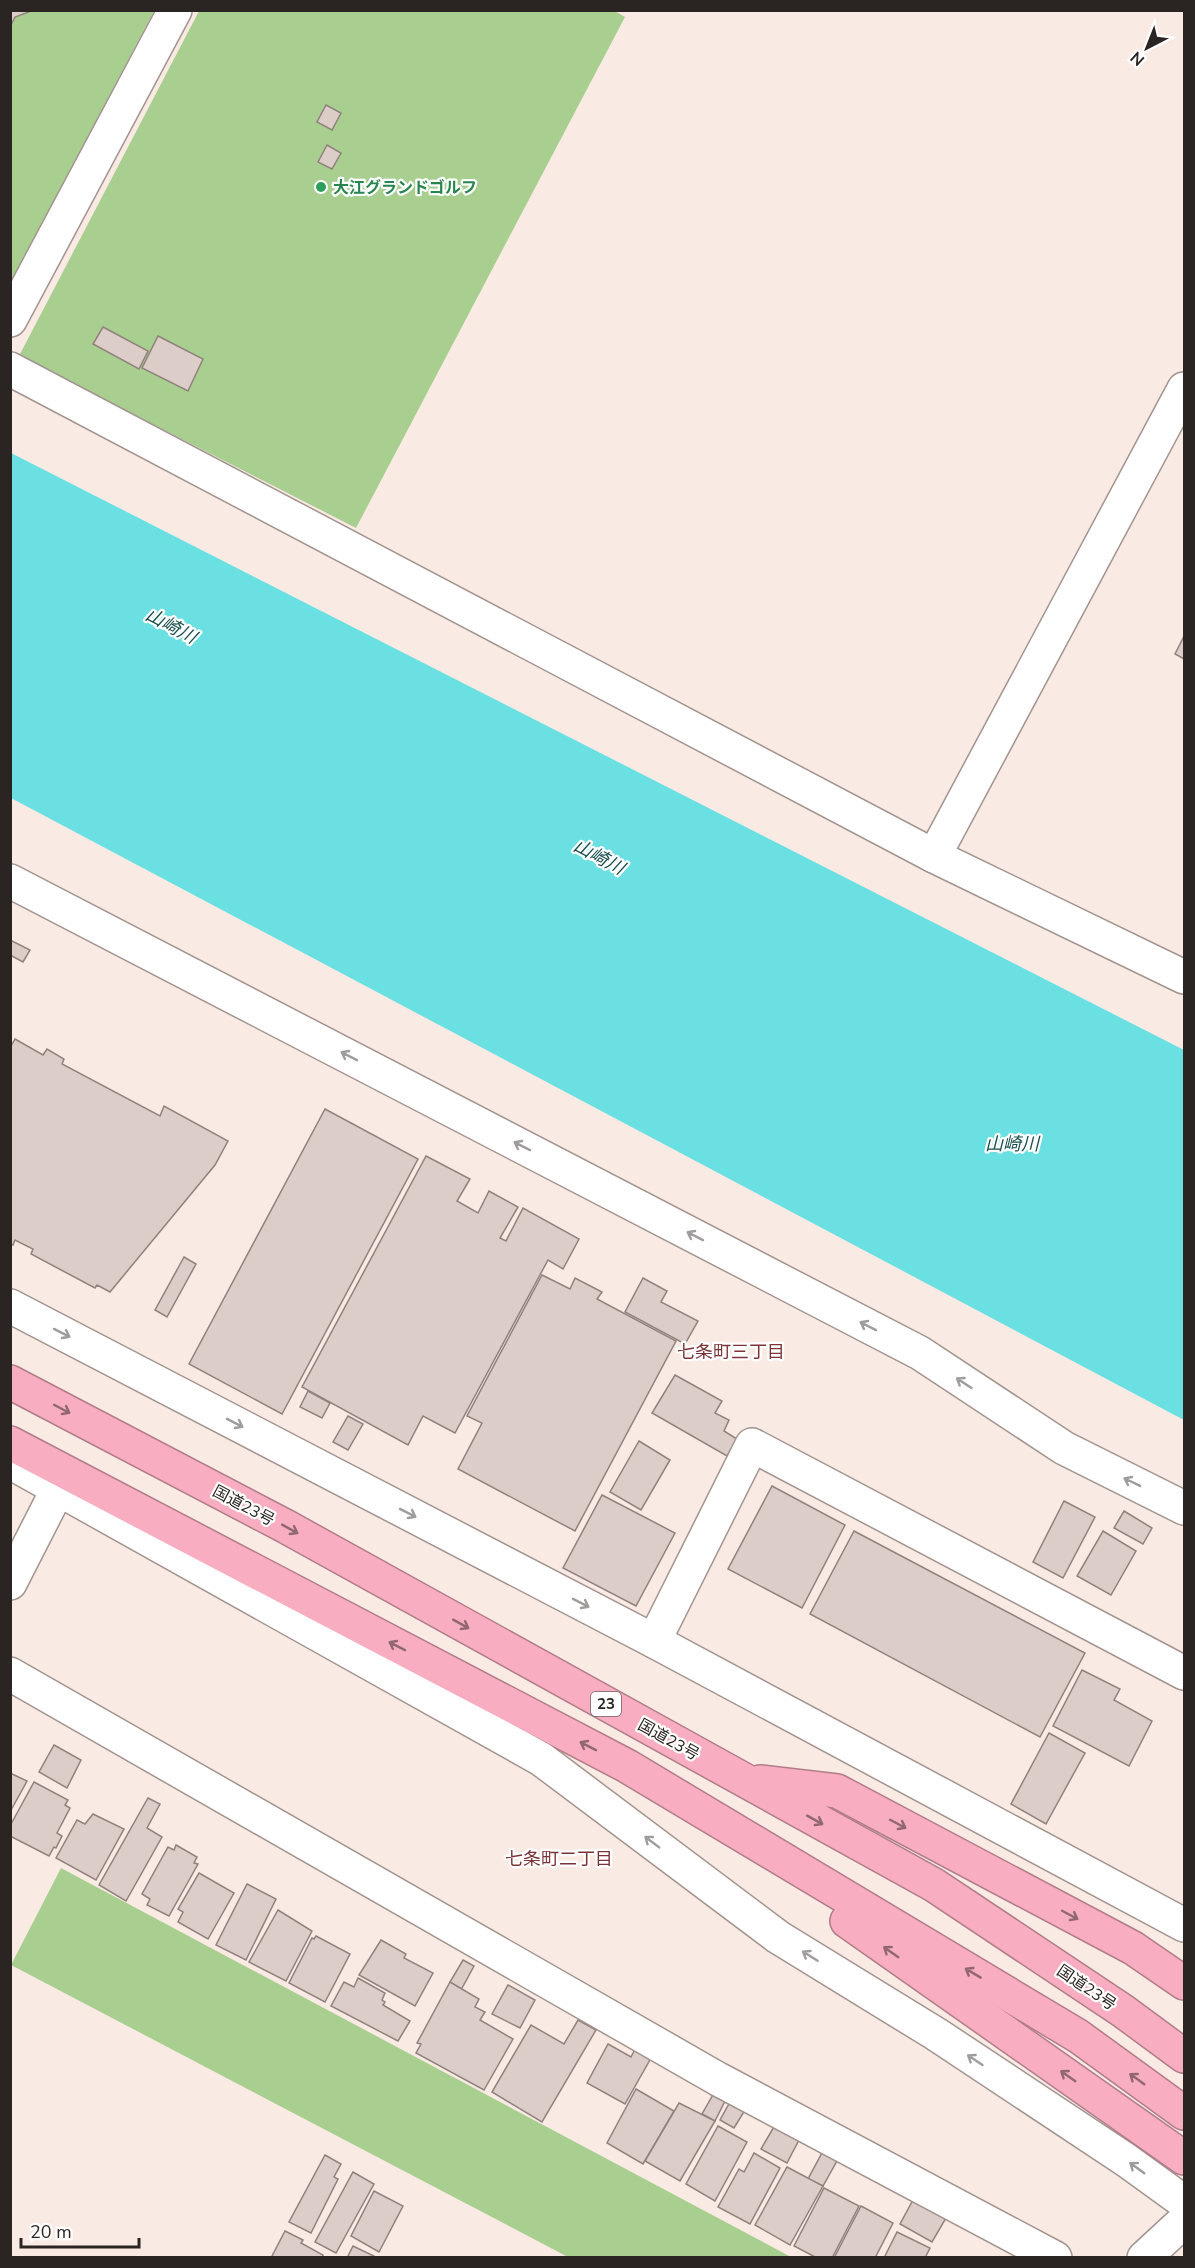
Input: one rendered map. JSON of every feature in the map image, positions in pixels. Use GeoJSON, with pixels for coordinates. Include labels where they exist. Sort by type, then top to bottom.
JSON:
{"type":"FeatureCollection","features":[{"type":"Feature","properties":{"kind":"highway","name":"国道23号"},"geometry":{"type":"LineString","coordinates":[[10,1382],[285,1526],[934,1885],[1123,2011],[1185,2056]]}},
{"type":"Feature","properties":{"kind":"highway"},"geometry":{"type":"LineString","coordinates":[[10,1443],[627,1766],[1078,2037],[1185,2113]]}},
{"type":"Feature","properties":{"kind":"highway"},"geometry":{"type":"LineString","coordinates":[[627,1766],[1185,2158]]}},
{"type":"Feature","properties":{"kind":"highway"},"geometry":{"type":"LineString","coordinates":[[743,1779],[837,1791],[1133,1948],[1185,1983]]}},
{"type":"Feature","properties":{"kind":"street"},"geometry":{"type":"LineString","coordinates":[[10,321],[175,10]]}},
{"type":"Feature","properties":{"kind":"street"},"geometry":{"type":"LineString","coordinates":[[10,369],[934,856],[1185,977]]}},
{"type":"Feature","properties":{"kind":"street"},"geometry":{"type":"LineString","coordinates":[[934,856],[1185,389]]}},
{"type":"Feature","properties":{"kind":"street"},"geometry":{"type":"LineString","coordinates":[[10,881],[920,1353],[1064,1448],[1185,1508]]}},
{"type":"Feature","properties":{"kind":"street"},"geometry":{"type":"LineString","coordinates":[[10,1306],[654,1641],[1185,1925]]}},
{"type":"Feature","properties":{"kind":"street"},"geometry":{"type":"LineString","coordinates":[[654,1641],[752,1445],[1185,1673]]}},
{"type":"Feature","properties":{"kind":"street"},"geometry":{"type":"LineString","coordinates":[[10,1462],[541,1759],[778,1937],[936,2034],[1126,2160],[1185,2202]]}},
{"type":"Feature","properties":{"kind":"street"},"geometry":{"type":"LineString","coordinates":[[10,1583],[58,1489]]}},
{"type":"Feature","properties":{"kind":"street"},"geometry":{"type":"LineString","coordinates":[[10,1674],[718,2079],[1055,2258]]}},
{"type":"Feature","properties":{"kind":"street"},"geometry":{"type":"LineString","coordinates":[[1144,2258],[1185,2221]]}},
{"type":"Feature","properties":{"kind":"green space","name":"大江グランドゴルフ"},"geometry":{"type":"Polygon","coordinates":[[[613,10],[625,17],[356,528],[19,356],[199,11],[613,10]]]}},
{"type":"Feature","properties":{"kind":"green space"},"geometry":{"type":"Polygon","coordinates":[[[11,11],[154,11],[11,282],[11,11]]]}},
{"type":"Feature","properties":{"kind":"green space"},"geometry":{"type":"Polygon","coordinates":[[[61,1868],[791,2257],[568,2257],[11,1965],[61,1868]]]}},
{"type":"Feature","properties":{"kind":"water","name":"山崎川"},"geometry":{"type":"Polygon","coordinates":[[[11,453],[1184,1050],[1184,1420],[11,798],[11,453]]]}},
{"type":"Feature","properties":{"kind":"building"},"geometry":{"type":"Polygon","coordinates":[[[34,10],[15,17],[10,27],[10,12],[34,10]]]}},
{"type":"Feature","properties":{"kind":"building"},"geometry":{"type":"Polygon","coordinates":[[[326,105],[341,113],[332,130],[317,122],[326,105]]]}},
{"type":"Feature","properties":{"kind":"building"},"geometry":{"type":"Polygon","coordinates":[[[327,145],[341,153],[332,169],[318,162],[327,145]]]}},
{"type":"Feature","properties":{"kind":"building"},"geometry":{"type":"Polygon","coordinates":[[[103,327],[148,351],[139,369],[93,344],[103,327]]]}},
{"type":"Feature","properties":{"kind":"building"},"geometry":{"type":"Polygon","coordinates":[[[158,336],[203,359],[188,391],[142,368],[158,336]]]}},
{"type":"Feature","properties":{"kind":"building"},"geometry":{"type":"Polygon","coordinates":[[[1184,636],[1184,659],[1175,654],[1184,636]]]}},
{"type":"Feature","properties":{"kind":"building"},"geometry":{"type":"Polygon","coordinates":[[[10,940],[30,950],[23,962],[10,955],[10,940]]]}},
{"type":"Feature","properties":{"kind":"building"},"geometry":{"type":"Polygon","coordinates":[[[15,1039],[43,1055],[47,1049],[64,1059],[62,1064],[160,1116],[164,1106],[228,1141],[215,1165],[110,1292],[97,1285],[95,1288],[31,1254],[33,1249],[15,1240],[13,1245],[10,1244],[10,1048],[15,1039]]]}},
{"type":"Feature","properties":{"kind":"building"},"geometry":{"type":"Polygon","coordinates":[[[325,1109],[418,1159],[282,1414],[189,1364],[325,1109]]]}},
{"type":"Feature","properties":{"kind":"building"},"geometry":{"type":"Polygon","coordinates":[[[426,1156],[470,1179],[457,1201],[478,1213],[489,1191],[518,1207],[500,1238],[506,1241],[523,1208],[579,1239],[563,1269],[548,1260],[455,1433],[423,1416],[408,1445],[302,1387],[426,1156]]]}},
{"type":"Feature","properties":{"kind":"building"},"geometry":{"type":"Polygon","coordinates":[[[184,1257],[196,1264],[167,1317],[155,1310],[184,1257]]]}},
{"type":"Feature","properties":{"kind":"building"},"geometry":{"type":"Polygon","coordinates":[[[542,1275],[570,1289],[575,1278],[602,1292],[597,1299],[676,1341],[575,1531],[458,1469],[482,1423],[467,1416],[542,1275]]]}},
{"type":"Feature","properties":{"kind":"building"},"geometry":{"type":"Polygon","coordinates":[[[643,1278],[667,1291],[661,1302],[698,1321],[685,1344],[625,1312],[643,1278]]]}},
{"type":"Feature","properties":{"kind":"building"},"geometry":{"type":"Polygon","coordinates":[[[675,1375],[722,1401],[715,1413],[729,1420],[724,1431],[737,1439],[727,1456],[652,1413],[675,1375]]]}},
{"type":"Feature","properties":{"kind":"building"},"geometry":{"type":"Polygon","coordinates":[[[308,1391],[330,1403],[322,1418],[300,1407],[308,1391]]]}},
{"type":"Feature","properties":{"kind":"building"},"geometry":{"type":"Polygon","coordinates":[[[348,1416],[363,1424],[348,1450],[333,1442],[348,1416]]]}},
{"type":"Feature","properties":{"kind":"building"},"geometry":{"type":"Polygon","coordinates":[[[639,1441],[670,1460],[641,1510],[610,1492],[639,1441]]]}},
{"type":"Feature","properties":{"kind":"building"},"geometry":{"type":"Polygon","coordinates":[[[772,1486],[845,1525],[802,1608],[728,1569],[772,1486]]]}},
{"type":"Feature","properties":{"kind":"building"},"geometry":{"type":"Polygon","coordinates":[[[602,1495],[675,1533],[636,1606],[563,1568],[602,1495]]]}},
{"type":"Feature","properties":{"kind":"building"},"geometry":{"type":"Polygon","coordinates":[[[1064,1501],[1095,1517],[1063,1578],[1033,1562],[1064,1501]]]}},
{"type":"Feature","properties":{"kind":"building"},"geometry":{"type":"Polygon","coordinates":[[[1124,1511],[1152,1528],[1143,1544],[1114,1528],[1124,1511]]]}},
{"type":"Feature","properties":{"kind":"building"},"geometry":{"type":"Polygon","coordinates":[[[854,1531],[1085,1653],[1040,1737],[810,1614],[854,1531]]]}},
{"type":"Feature","properties":{"kind":"building"},"geometry":{"type":"Polygon","coordinates":[[[1103,1531],[1136,1551],[1111,1595],[1077,1576],[1103,1531]]]}},
{"type":"Feature","properties":{"kind":"building"},"geometry":{"type":"Polygon","coordinates":[[[1082,1670],[1120,1689],[1114,1700],[1152,1721],[1129,1766],[1053,1726],[1082,1670]]]}},
{"type":"Feature","properties":{"kind":"building"},"geometry":{"type":"Polygon","coordinates":[[[1049,1733],[1085,1753],[1046,1824],[1011,1804],[1049,1733]]]}},
{"type":"Feature","properties":{"kind":"building"},"geometry":{"type":"Polygon","coordinates":[[[54,1745],[81,1760],[67,1788],[39,1772],[54,1745]]]}},
{"type":"Feature","properties":{"kind":"building"},"geometry":{"type":"Polygon","coordinates":[[[10,1773],[27,1781],[10,1812],[10,1773]]]}},
{"type":"Feature","properties":{"kind":"building"},"geometry":{"type":"Polygon","coordinates":[[[34,1782],[68,1800],[65,1805],[70,1808],[57,1833],[62,1836],[49,1856],[10,1836],[10,1826],[34,1782]]]}},
{"type":"Feature","properties":{"kind":"building"},"geometry":{"type":"Polygon","coordinates":[[[148,1798],[160,1804],[147,1828],[162,1837],[126,1901],[99,1885],[148,1798]]]}},
{"type":"Feature","properties":{"kind":"building"},"geometry":{"type":"Polygon","coordinates":[[[93,1814],[124,1829],[96,1880],[56,1858],[77,1820],[85,1824],[93,1814]]]}},
{"type":"Feature","properties":{"kind":"building"},"geometry":{"type":"Polygon","coordinates":[[[176,1845],[197,1857],[194,1863],[198,1864],[169,1916],[147,1905],[150,1899],[142,1894],[168,1847],[174,1850],[176,1845]]]}},
{"type":"Feature","properties":{"kind":"building"},"geometry":{"type":"Polygon","coordinates":[[[199,1873],[234,1893],[208,1939],[178,1922],[183,1912],[178,1909],[199,1873]]]}},
{"type":"Feature","properties":{"kind":"building"},"geometry":{"type":"Polygon","coordinates":[[[247,1884],[276,1899],[246,1960],[216,1945],[247,1884]]]}},
{"type":"Feature","properties":{"kind":"building"},"geometry":{"type":"Polygon","coordinates":[[[278,1910],[312,1931],[286,1981],[249,1962],[278,1910]]]}},
{"type":"Feature","properties":{"kind":"building"},"geometry":{"type":"Polygon","coordinates":[[[316,1936],[350,1954],[325,2002],[289,1983],[312,1938],[316,1936]]]}},
{"type":"Feature","properties":{"kind":"building"},"geometry":{"type":"Polygon","coordinates":[[[381,1940],[406,1954],[404,1958],[433,1973],[415,2006],[359,1975],[381,1940]]]}},
{"type":"Feature","properties":{"kind":"building"},"geometry":{"type":"Polygon","coordinates":[[[463,1960],[474,1966],[461,1990],[450,1982],[463,1960]]]}},
{"type":"Feature","properties":{"kind":"building"},"geometry":{"type":"Polygon","coordinates":[[[358,1978],[385,1993],[382,2000],[385,2002],[383,2005],[410,2021],[398,2041],[331,2006],[344,1982],[354,1987],[358,1978]]]}},
{"type":"Feature","properties":{"kind":"building"},"geometry":{"type":"Polygon","coordinates":[[[450,1982],[479,1999],[475,2007],[485,2012],[480,2020],[513,2039],[484,2090],[416,2053],[421,2044],[417,2043],[450,1982]]]}},
{"type":"Feature","properties":{"kind":"building"},"geometry":{"type":"Polygon","coordinates":[[[508,1985],[535,2000],[520,2028],[492,2014],[508,1985]]]}},
{"type":"Feature","properties":{"kind":"building"},"geometry":{"type":"Polygon","coordinates":[[[578,2020],[596,2030],[542,2122],[492,2092],[531,2025],[564,2044],[578,2020]]]}},
{"type":"Feature","properties":{"kind":"building"},"geometry":{"type":"Polygon","coordinates":[[[608,2044],[631,2057],[635,2049],[651,2058],[625,2104],[587,2083],[608,2044]]]}},
{"type":"Feature","properties":{"kind":"building"},"geometry":{"type":"Polygon","coordinates":[[[636,2089],[674,2111],[643,2164],[607,2143],[636,2089]]]}},
{"type":"Feature","properties":{"kind":"building"},"geometry":{"type":"Polygon","coordinates":[[[714,2093],[726,2099],[715,2121],[702,2114],[714,2093]]]}},
{"type":"Feature","properties":{"kind":"building"},"geometry":{"type":"Polygon","coordinates":[[[730,2102],[745,2110],[734,2128],[720,2120],[730,2102]]]}},
{"type":"Feature","properties":{"kind":"building"},"geometry":{"type":"Polygon","coordinates":[[[679,2103],[715,2121],[680,2181],[645,2161],[679,2103]]]}},
{"type":"Feature","properties":{"kind":"building"},"geometry":{"type":"Polygon","coordinates":[[[775,2125],[800,2138],[787,2163],[761,2149],[775,2125]]]}},
{"type":"Feature","properties":{"kind":"building"},"geometry":{"type":"Polygon","coordinates":[[[718,2126],[747,2142],[715,2201],[686,2184],[718,2126]]]}},
{"type":"Feature","properties":{"kind":"building"},"geometry":{"type":"Polygon","coordinates":[[[823,2151],[838,2159],[823,2186],[808,2179],[823,2151]]]}},
{"type":"Feature","properties":{"kind":"building"},"geometry":{"type":"Polygon","coordinates":[[[754,2153],[780,2168],[750,2224],[718,2207],[739,2169],[744,2172],[754,2153]]]}},
{"type":"Feature","properties":{"kind":"building"},"geometry":{"type":"Polygon","coordinates":[[[325,2155],[341,2164],[334,2177],[338,2179],[311,2233],[289,2222],[325,2155]]]}},
{"type":"Feature","properties":{"kind":"building"},"geometry":{"type":"Polygon","coordinates":[[[787,2167],[823,2186],[790,2245],[755,2225],[787,2167]]]}},
{"type":"Feature","properties":{"kind":"building"},"geometry":{"type":"Polygon","coordinates":[[[353,2172],[374,2184],[336,2253],[315,2242],[353,2172]]]}},
{"type":"Feature","properties":{"kind":"building"},"geometry":{"type":"Polygon","coordinates":[[[824,2188],[859,2206],[832,2258],[817,2258],[794,2246],[824,2188]]]}},
{"type":"Feature","properties":{"kind":"building"},"geometry":{"type":"Polygon","coordinates":[[[374,2191],[403,2206],[379,2252],[351,2236],[374,2191]]]}},
{"type":"Feature","properties":{"kind":"building"},"geometry":{"type":"Polygon","coordinates":[[[913,2200],[946,2218],[932,2242],[900,2224],[913,2200]]]}},
{"type":"Feature","properties":{"kind":"building"},"geometry":{"type":"Polygon","coordinates":[[[861,2206],[893,2223],[875,2258],[834,2258],[861,2206]]]}},
{"type":"Feature","properties":{"kind":"building"},"geometry":{"type":"Polygon","coordinates":[[[285,2231],[303,2240],[301,2243],[323,2255],[322,2258],[271,2258],[285,2231]]]}},
{"type":"Feature","properties":{"kind":"building"},"geometry":{"type":"Polygon","coordinates":[[[897,2232],[930,2248],[925,2258],[884,2258],[897,2232]]]}},
{"type":"Feature","properties":{"kind":"building"},"geometry":{"type":"Polygon","coordinates":[[[353,2246],[374,2256],[373,2258],[347,2258],[353,2246]]]}},
{"type":"Feature","properties":{"kind":"place","name":"大江グランドゴルフ"},"geometry":{"type":"Point","coordinates":[321,187]}},
{"type":"Feature","properties":{"kind":"district","name":"七条町三丁目"},"geometry":{"type":"Point","coordinates":[731,1352]}},
{"type":"Feature","properties":{"kind":"district","name":"七条町二丁目"},"geometry":{"type":"Point","coordinates":[559,1859]}}]}
